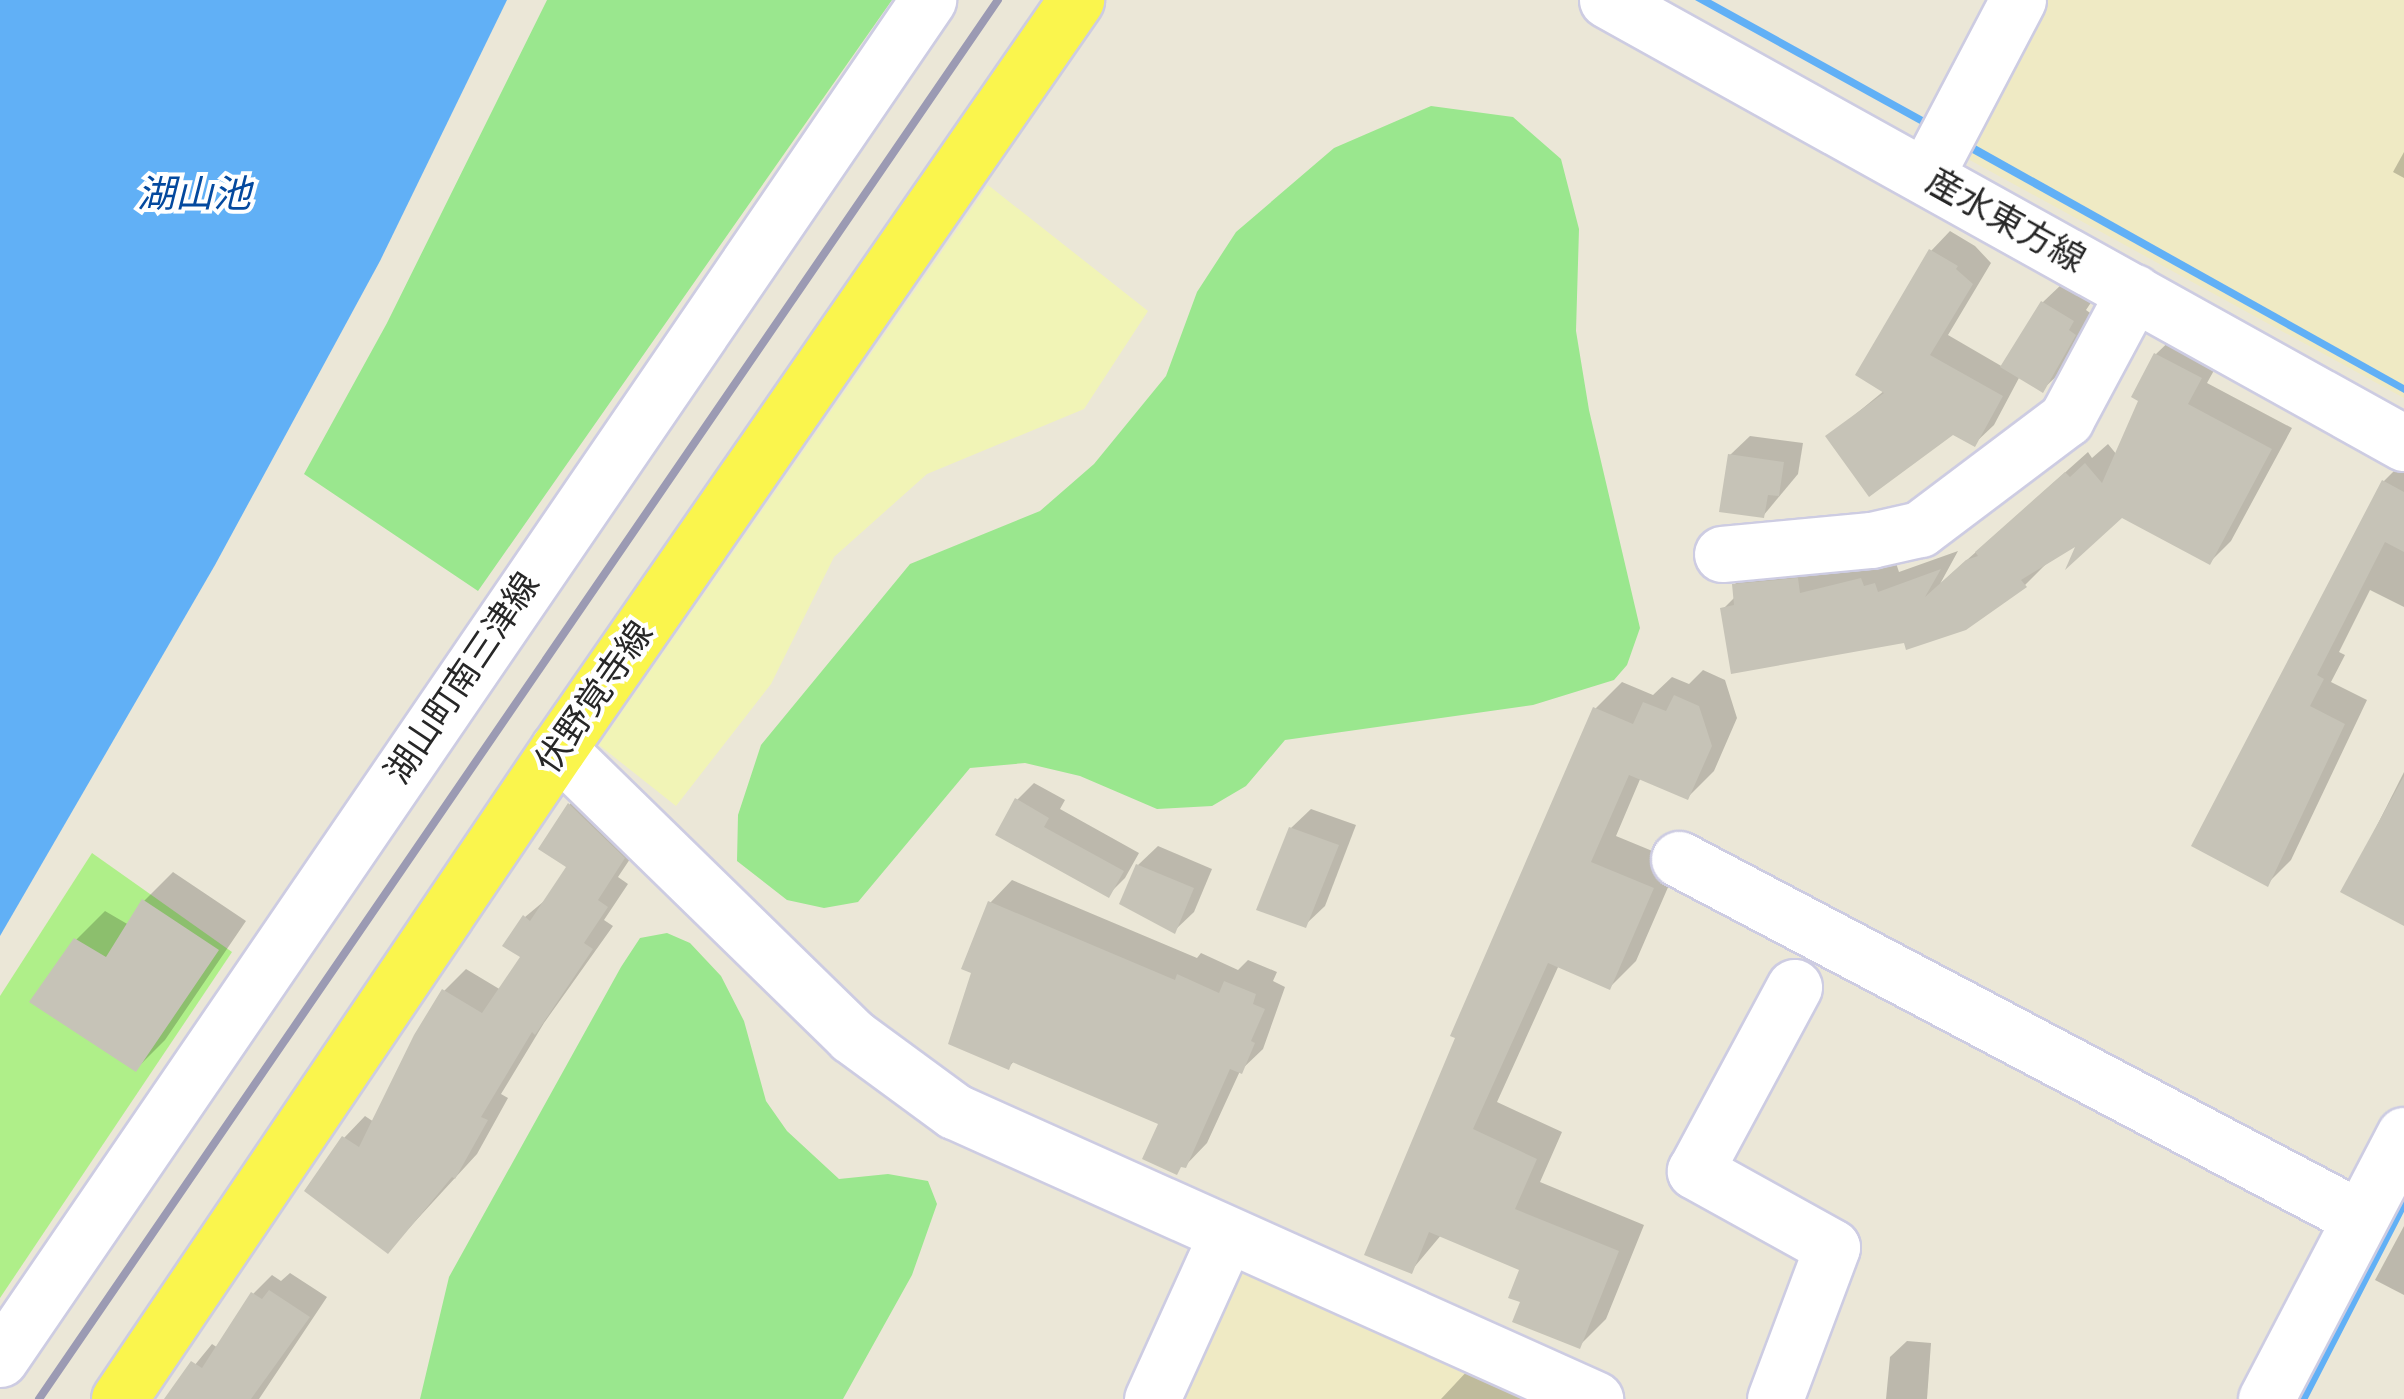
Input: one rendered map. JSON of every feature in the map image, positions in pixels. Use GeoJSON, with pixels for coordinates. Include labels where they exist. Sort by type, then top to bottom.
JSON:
{"type":"FeatureCollection","features":[{"type":"Feature","properties":{"kind":"main road","name":"伏野覚寺線"},"geometry":{"type":"LineString","coordinates":[[118,1399],[558,749],[1076,0]]}},
{"type":"Feature","properties":{"kind":"street","name":"湖山町南三津線"},"geometry":{"type":"LineString","coordinates":[[0,1359],[928,0]]}},
{"type":"Feature","properties":{"kind":"street","name":"産水東方線"},"geometry":{"type":"LineString","coordinates":[[1606,0],[2404,443]]}},
{"type":"Feature","properties":{"kind":"street"},"geometry":{"type":"LineString","coordinates":[[1926,175],[2018,0]]}},
{"type":"Feature","properties":{"kind":"street"},"geometry":{"type":"LineString","coordinates":[[1722,554],[1871,540],[1920,529],[2066,418],[2134,292]]}},
{"type":"Feature","properties":{"kind":"street"},"geometry":{"type":"LineString","coordinates":[[558,749],[852,1036],[954,1111],[1585,1397]]}},
{"type":"Feature","properties":{"kind":"street"},"geometry":{"type":"LineString","coordinates":[[1678,859],[2360,1218]]}},
{"type":"Feature","properties":{"kind":"street"},"geometry":{"type":"LineString","coordinates":[[1775,1399],[1832,1247],[1695,1171],[1794,987]]}},
{"type":"Feature","properties":{"kind":"street"},"geometry":{"type":"LineString","coordinates":[[2266,1399],[2404,1135]]}},
{"type":"Feature","properties":{"kind":"street"},"geometry":{"type":"LineString","coordinates":[[1169,1394],[1226,1234]]}},
{"type":"Feature","properties":{"kind":"shaded area"},"geometry":{"type":"Polygon","coordinates":[[[2037,0],[2404,0],[2404,398],[1957,153],[2037,0]]]}},
{"type":"Feature","properties":{"kind":"shaded area"},"geometry":{"type":"Polygon","coordinates":[[[1236,1260],[1536,1399],[1177,1399],[1236,1260]]]}},
{"type":"Feature","properties":{"kind":"green space"},"geometry":{"type":"Polygon","coordinates":[[[547,0],[892,0],[478,591],[304,474],[387,323],[547,0]]]}},
{"type":"Feature","properties":{"kind":"green space"},"geometry":{"type":"Polygon","coordinates":[[[1431,106],[1513,117],[1561,159],[1579,229],[1576,331],[1589,410],[1640,628],[1627,665],[1614,680],[1533,705],[1285,740],[1246,786],[1212,806],[1157,809],[1080,776],[1025,763],[970,768],[858,902],[824,908],[787,900],[737,861],[738,815],[761,745],[910,564],[1040,511],[1094,464],[1166,376],[1197,292],[1236,232],[1334,148],[1431,106]]]}},
{"type":"Feature","properties":{"kind":"green space"},"geometry":{"type":"Polygon","coordinates":[[[92,853],[232,952],[0,1298],[0,996],[92,853]]]}},
{"type":"Feature","properties":{"kind":"green space"},"geometry":{"type":"Polygon","coordinates":[[[667,933],[690,943],[721,976],[744,1021],[766,1101],[787,1131],[839,1179],[888,1174],[928,1181],[937,1204],[912,1275],[843,1399],[420,1399],[449,1277],[621,967],[640,938],[667,933]]]}},
{"type":"Feature","properties":{"kind":"sand"},"geometry":{"type":"Polygon","coordinates":[[[988,185],[1148,311],[1084,409],[927,474],[834,557],[771,684],[676,806],[599,745],[988,185]]]}},
{"type":"Feature","properties":{"kind":"water","name":"湖山池"},"geometry":{"type":"Polygon","coordinates":[[[0,0],[507,0],[380,261],[215,565],[0,936],[0,0]]]}},
{"type":"Feature","properties":{"kind":"water"},"geometry":{"type":"Polygon","coordinates":[[[1695,0],[1711,0],[1932,122],[1929,129],[1695,0]]]}},
{"type":"Feature","properties":{"kind":"water"},"geometry":{"type":"Polygon","coordinates":[[[1968,141],[2404,385],[2404,393],[1965,149],[1968,141]]]}},
{"type":"Feature","properties":{"kind":"building"},"geometry":{"type":"Polygon","coordinates":[[[1929,249],[1958,266],[1956,269],[1973,284],[1930,355],[2003,396],[1975,447],[1953,435],[1869,497],[1825,436],[1884,393],[1855,375],[1929,249]]]}},
{"type":"Feature","properties":{"kind":"building"},"geometry":{"type":"Polygon","coordinates":[[[2041,301],[2074,321],[2069,330],[2076,335],[2043,393],[2000,367],[2041,301]]]}},
{"type":"Feature","properties":{"kind":"building"},"geometry":{"type":"Polygon","coordinates":[[[2154,353],[2202,378],[2188,404],[2272,449],[2210,565],[2122,518],[2065,570],[2075,547],[2021,580],[2027,587],[1966,630],[1906,650],[1904,643],[1731,674],[1720,608],[1734,605],[1732,584],[1798,578],[1800,593],[1861,578],[1864,586],[1875,583],[1878,592],[1941,569],[1925,597],[1966,560],[1978,556],[1975,552],[2065,472],[2070,477],[2085,463],[2102,483],[2138,401],[2131,397],[2154,353]]]}},
{"type":"Feature","properties":{"kind":"building"},"geometry":{"type":"Polygon","coordinates":[[[1728,454],[1784,462],[1779,496],[1768,495],[1764,518],[1719,512],[1728,454]]]}},
{"type":"Feature","properties":{"kind":"building"},"geometry":{"type":"Polygon","coordinates":[[[2382,480],[2404,492],[2404,552],[2385,542],[2317,675],[2324,679],[2310,706],[2345,724],[2268,887],[2191,846],[2382,480]]]}},
{"type":"Feature","properties":{"kind":"building"},"geometry":{"type":"Polygon","coordinates":[[[1674,695],[1699,706],[1712,746],[1688,800],[1629,775],[1591,862],[1654,888],[1610,990],[1548,963],[1473,1129],[1537,1159],[1515,1209],[1619,1251],[1580,1349],[1512,1322],[1520,1302],[1508,1298],[1519,1270],[1429,1232],[1412,1274],[1364,1255],[1455,1038],[1450,1036],[1593,707],[1633,724],[1643,702],[1666,711],[1674,695]]]}},
{"type":"Feature","properties":{"kind":"building"},"geometry":{"type":"Polygon","coordinates":[[[2404,776],[2404,926],[2340,892],[2404,776]]]}},
{"type":"Feature","properties":{"kind":"building"},"geometry":{"type":"Polygon","coordinates":[[[1015,798],[1049,818],[1044,827],[1124,871],[1109,898],[995,835],[1015,798]]]}},
{"type":"Feature","properties":{"kind":"building"},"geometry":{"type":"Polygon","coordinates":[[[568,803],[625,858],[598,900],[608,907],[584,943],[593,949],[535,1035],[532,1032],[481,1117],[488,1120],[455,1179],[452,1177],[388,1254],[304,1191],[342,1136],[359,1147],[414,1035],[442,989],[482,1013],[520,957],[502,946],[523,915],[530,921],[566,867],[538,849],[568,803]]]}},
{"type":"Feature","properties":{"kind":"building"},"geometry":{"type":"Polygon","coordinates":[[[1289,827],[1339,845],[1306,928],[1256,910],[1289,827]]]}},
{"type":"Feature","properties":{"kind":"building"},"geometry":{"type":"Polygon","coordinates":[[[1136,864],[1194,888],[1175,934],[1119,904],[1136,864]]]}},
{"type":"Feature","properties":{"kind":"building"},"geometry":{"type":"Polygon","coordinates":[[[142,899],[219,950],[136,1072],[29,1002],[74,938],[106,957],[142,899]]]}},
{"type":"Feature","properties":{"kind":"building"},"geometry":{"type":"Polygon","coordinates":[[[988,901],[1175,980],[1177,974],[1219,993],[1224,981],[1256,994],[1253,1004],[1265,1009],[1242,1074],[1230,1069],[1186,1168],[1181,1167],[1177,1175],[1142,1159],[1158,1124],[1012,1062],[1009,1070],[948,1044],[971,973],[961,969],[988,901]]]}},
{"type":"Feature","properties":{"kind":"building"},"geometry":{"type":"Polygon","coordinates":[[[269,1290],[310,1317],[251,1399],[164,1399],[191,1361],[202,1368],[251,1292],[262,1299],[269,1290]]]}},
{"type":"Feature","properties":{"kind":"waterway"},"geometry":{"type":"LineString","coordinates":[[2301,1399],[2404,1199]]}},
{"type":"Feature","properties":{"kind":"railway"},"geometry":{"type":"LineString","coordinates":[[39,1399],[998,0]]}}]}
